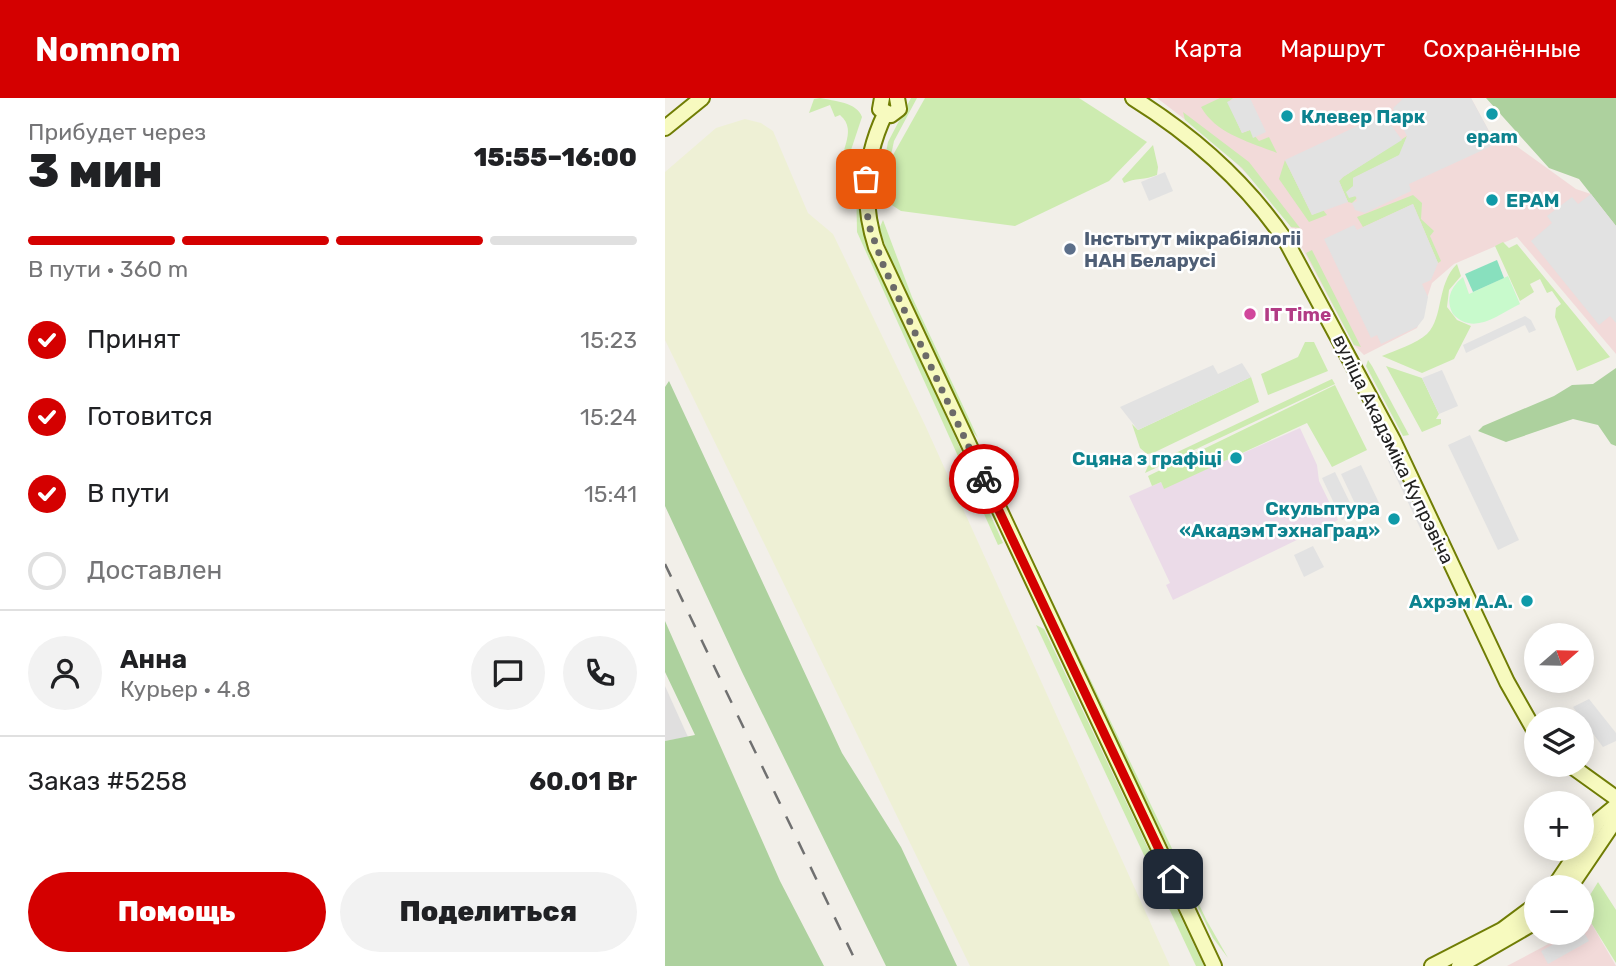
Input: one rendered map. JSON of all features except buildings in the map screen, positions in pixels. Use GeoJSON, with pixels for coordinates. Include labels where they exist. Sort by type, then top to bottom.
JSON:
{"type":"FeatureCollection","features":[{"type":"Feature","properties":{"kind":"main road"},"geometry":{"type":"LineString","coordinates":[[665,128],[702,98]]}},
{"type":"Feature","properties":{"kind":"main road"},"geometry":{"type":"LineString","coordinates":[[897,98],[900,106],[897,112],[878,103],[869,153],[866,211],[876,247],[1214,966]]}},
{"type":"Feature","properties":{"kind":"main road","name":"вуліца Акадэміка Купрэвіча"},"geometry":{"type":"LineString","coordinates":[[1133,98],[1218,161],[1273,222],[1290,247],[1393,440],[1507,682],[1524,712]]}},
{"type":"Feature","properties":{"kind":"main road"},"geometry":{"type":"LineString","coordinates":[[1587,777],[1616,798]]}},
{"type":"Feature","properties":{"kind":"main road"},"geometry":{"type":"LineString","coordinates":[[1562,875],[1599,820],[1616,806]]}},
{"type":"Feature","properties":{"kind":"main road"},"geometry":{"type":"LineString","coordinates":[[1578,875],[1610,828],[1616,814]]}},
{"type":"Feature","properties":{"kind":"main road"},"geometry":{"type":"LineString","coordinates":[[1432,966],[1502,930],[1524,914]]}},
{"type":"Feature","properties":{"kind":"main road"},"geometry":{"type":"LineString","coordinates":[[1459,966],[1524,928]]}},
{"type":"Feature","properties":{"kind":"shaded area"},"geometry":{"type":"Polygon","coordinates":[[[1157,98],[1471,98],[1496,144],[1515,145],[1576,189],[1591,194],[1616,226],[1616,354],[1517,237],[1454,264],[1432,283],[1417,328],[1364,355],[1354,345],[1291,227],[1262,189],[1218,145],[1157,98]]]}},
{"type":"Feature","properties":{"kind":"shaded area"},"geometry":{"type":"Polygon","coordinates":[[[1237,98],[1250,98],[1266,132],[1253,138],[1250,130],[1242,133],[1227,102],[1237,98]]]}},
{"type":"Feature","properties":{"kind":"shaded area"},"geometry":{"type":"Polygon","coordinates":[[[1404,98],[1471,98],[1496,144],[1409,184],[1411,191],[1365,213],[1355,210],[1352,203],[1357,201],[1356,196],[1349,198],[1346,192],[1353,186],[1353,178],[1399,155],[1407,136],[1393,108],[1404,98]]]}},
{"type":"Feature","properties":{"kind":"shaded area"},"geometry":{"type":"Polygon","coordinates":[[[1383,114],[1402,140],[1339,181],[1348,202],[1312,215],[1285,160],[1383,114]]]}},
{"type":"Feature","properties":{"kind":"shaded area"},"geometry":{"type":"Polygon","coordinates":[[[1165,172],[1173,191],[1149,201],[1141,182],[1165,172]]]}},
{"type":"Feature","properties":{"kind":"shaded area"},"geometry":{"type":"Polygon","coordinates":[[[1591,194],[1616,226],[1616,323],[1610,316],[1599,325],[1531,241],[1552,223],[1547,216],[1572,197],[1578,204],[1591,194]]]}},
{"type":"Feature","properties":{"kind":"shaded area"},"geometry":{"type":"Polygon","coordinates":[[[1413,204],[1438,263],[1431,280],[1422,284],[1428,297],[1424,318],[1417,327],[1381,344],[1377,335],[1371,338],[1324,239],[1354,225],[1357,230],[1413,204]]]}},
{"type":"Feature","properties":{"kind":"shaded area"},"geometry":{"type":"Polygon","coordinates":[[[1525,316],[1531,320],[1536,330],[1529,333],[1525,325],[1466,353],[1463,345],[1525,316]]]}},
{"type":"Feature","properties":{"kind":"shaded area"},"geometry":{"type":"Polygon","coordinates":[[[1242,363],[1251,377],[1138,430],[1120,407],[1213,365],[1218,374],[1242,363]]]}},
{"type":"Feature","properties":{"kind":"shaded area"},"geometry":{"type":"Polygon","coordinates":[[[1442,370],[1458,406],[1439,414],[1422,378],[1442,370]]]}},
{"type":"Feature","properties":{"kind":"shaded area"},"geometry":{"type":"Polygon","coordinates":[[[1300,428],[1317,465],[1319,481],[1338,520],[1173,600],[1166,585],[1170,583],[1129,496],[1161,482],[1164,488],[1300,428]]]}},
{"type":"Feature","properties":{"kind":"shaded area"},"geometry":{"type":"Polygon","coordinates":[[[1470,435],[1519,540],[1498,550],[1448,445],[1470,435]]]}},
{"type":"Feature","properties":{"kind":"shaded area"},"geometry":{"type":"Polygon","coordinates":[[[1395,456],[1429,526],[1421,530],[1388,460],[1395,456]]]}},
{"type":"Feature","properties":{"kind":"shaded area"},"geometry":{"type":"Polygon","coordinates":[[[1361,465],[1379,503],[1359,512],[1341,474],[1361,465]]]}},
{"type":"Feature","properties":{"kind":"shaded area"},"geometry":{"type":"Polygon","coordinates":[[[1335,472],[1355,513],[1342,520],[1322,478],[1335,472]]]}},
{"type":"Feature","properties":{"kind":"shaded area"},"geometry":{"type":"Polygon","coordinates":[[[1313,546],[1324,567],[1304,577],[1294,555],[1313,546]]]}},
{"type":"Feature","properties":{"kind":"shaded area"},"geometry":{"type":"Polygon","coordinates":[[[665,686],[688,737],[665,741],[665,686]]]}},
{"type":"Feature","properties":{"kind":"shaded area"},"geometry":{"type":"Polygon","coordinates":[[[1589,699],[1616,733],[1616,741],[1603,747],[1594,735],[1594,707],[1573,707],[1589,699]]]}},
{"type":"Feature","properties":{"kind":"shaded area"},"geometry":{"type":"Polygon","coordinates":[[[1594,928],[1616,966],[1507,966],[1546,945],[1594,945],[1594,928]]]}},
{"type":"Feature","properties":{"kind":"shaded area"},"geometry":{"type":"Polygon","coordinates":[[[1552,945],[1582,945],[1548,964],[1541,951],[1552,945]]]}},
{"type":"Feature","properties":{"kind":"green space"},"geometry":{"type":"Polygon","coordinates":[[[911,98],[917,98],[894,141],[881,203],[876,203],[888,142],[911,98]]]}},
{"type":"Feature","properties":{"kind":"green space"},"geometry":{"type":"Polygon","coordinates":[[[925,98],[1079,98],[1147,142],[1109,181],[1015,226],[901,211],[884,200],[893,155],[925,98]]]}},
{"type":"Feature","properties":{"kind":"green space"},"geometry":{"type":"Polygon","coordinates":[[[1220,98],[1233,98],[1228,102],[1242,133],[1250,130],[1259,141],[1269,137],[1277,153],[1234,136],[1215,124],[1201,107],[1220,98]]]}},
{"type":"Feature","properties":{"kind":"green space"},"geometry":{"type":"Polygon","coordinates":[[[1486,98],[1616,98],[1616,226],[1579,179],[1549,168],[1486,98]]]}},
{"type":"Feature","properties":{"kind":"green space"},"geometry":{"type":"Polygon","coordinates":[[[814,99],[850,105],[862,117],[844,171],[842,157],[848,136],[846,122],[840,115],[835,117],[830,105],[809,113],[814,99]]]}},
{"type":"Feature","properties":{"kind":"green space"},"geometry":{"type":"Polygon","coordinates":[[[1183,112],[1249,162],[1300,228],[1291,227],[1242,168],[1185,120],[1183,112]]]}},
{"type":"Feature","properties":{"kind":"green space"},"geometry":{"type":"Polygon","coordinates":[[[745,119],[761,123],[773,131],[808,213],[833,234],[925,425],[1170,966],[970,966],[665,340],[665,172],[716,128],[745,119]]]}},
{"type":"Feature","properties":{"kind":"green space"},"geometry":{"type":"Polygon","coordinates":[[[1407,136],[1400,155],[1353,178],[1354,195],[1357,198],[1352,203],[1348,202],[1339,181],[1407,136]]]}},
{"type":"Feature","properties":{"kind":"green space"},"geometry":{"type":"Polygon","coordinates":[[[1153,145],[1157,175],[1124,183],[1122,179],[1153,145]]]}},
{"type":"Feature","properties":{"kind":"green space"},"geometry":{"type":"Polygon","coordinates":[[[1285,160],[1312,215],[1323,210],[1327,215],[1309,222],[1279,179],[1285,160]]]}},
{"type":"Feature","properties":{"kind":"green space"},"geometry":{"type":"Polygon","coordinates":[[[856,180],[862,186],[863,227],[870,248],[1003,543],[998,545],[857,232],[856,180]]]}},
{"type":"Feature","properties":{"kind":"green space"},"geometry":{"type":"Polygon","coordinates":[[[1413,195],[1422,203],[1421,219],[1434,231],[1430,236],[1441,261],[1438,263],[1413,204],[1363,227],[1357,217],[1413,195]]]}},
{"type":"Feature","properties":{"kind":"green space"},"geometry":{"type":"Polygon","coordinates":[[[883,220],[912,297],[978,438],[966,423],[898,278],[879,229],[883,220]]]}},
{"type":"Feature","properties":{"kind":"green space"},"geometry":{"type":"Polygon","coordinates":[[[1503,242],[1509,248],[1517,244],[1610,357],[1577,371],[1555,317],[1556,308],[1561,304],[1552,291],[1547,293],[1540,279],[1530,284],[1534,292],[1520,301],[1495,246],[1503,242]]]}},
{"type":"Feature","properties":{"kind":"green space"},"geometry":{"type":"Polygon","coordinates":[[[1312,250],[1361,347],[1354,345],[1306,253],[1312,250]]]}},
{"type":"Feature","properties":{"kind":"green space"},"geometry":{"type":"Polygon","coordinates":[[[1497,260],[1504,278],[1473,292],[1465,274],[1497,260]]]}},
{"type":"Feature","properties":{"kind":"green space"},"geometry":{"type":"Polygon","coordinates":[[[1457,264],[1461,276],[1449,290],[1447,307],[1457,320],[1471,326],[1454,359],[1422,373],[1382,356],[1412,344],[1427,334],[1436,319],[1446,281],[1457,264]]]}},
{"type":"Feature","properties":{"kind":"green space"},"geometry":{"type":"Polygon","coordinates":[[[1508,276],[1520,304],[1494,318],[1477,323],[1461,320],[1453,314],[1449,298],[1455,285],[1463,277],[1469,294],[1508,276]]]}},
{"type":"Feature","properties":{"kind":"green space"},"geometry":{"type":"Polygon","coordinates":[[[1305,342],[1314,342],[1328,371],[1268,395],[1261,374],[1298,357],[1305,342]]]}},
{"type":"Feature","properties":{"kind":"green space"},"geometry":{"type":"Polygon","coordinates":[[[1368,360],[1409,435],[1403,436],[1366,366],[1368,360]]]}},
{"type":"Feature","properties":{"kind":"green space"},"geometry":{"type":"Polygon","coordinates":[[[1386,366],[1422,378],[1439,414],[1436,419],[1441,419],[1441,424],[1422,432],[1386,366]]]}},
{"type":"Feature","properties":{"kind":"green space"},"geometry":{"type":"Polygon","coordinates":[[[1616,368],[1616,446],[1611,444],[1598,425],[1573,419],[1506,442],[1478,431],[1483,426],[1554,396],[1572,385],[1593,384],[1616,368]]]}},
{"type":"Feature","properties":{"kind":"green space"},"geometry":{"type":"Polygon","coordinates":[[[1251,377],[1259,402],[1153,453],[1147,454],[1140,448],[1132,424],[1138,430],[1251,377]]]}},
{"type":"Feature","properties":{"kind":"green space"},"geometry":{"type":"Polygon","coordinates":[[[1332,379],[1335,384],[1145,473],[1148,466],[1332,379]]]}},
{"type":"Feature","properties":{"kind":"green space"},"geometry":{"type":"Polygon","coordinates":[[[669,381],[842,753],[901,847],[957,966],[886,966],[742,672],[665,506],[665,387],[669,381]]]}},
{"type":"Feature","properties":{"kind":"green space"},"geometry":{"type":"Polygon","coordinates":[[[1335,385],[1367,450],[1332,467],[1307,423],[1164,489],[1161,482],[1152,486],[1148,476],[1335,385]]]}},
{"type":"Feature","properties":{"kind":"green space"},"geometry":{"type":"Polygon","coordinates":[[[1024,542],[1207,921],[1228,958],[1213,938],[1020,545],[1024,542]]]}},
{"type":"Feature","properties":{"kind":"green space"},"geometry":{"type":"Polygon","coordinates":[[[665,621],[780,881],[824,966],[665,966],[665,741],[695,735],[665,672],[665,621]]]}},
{"type":"Feature","properties":{"kind":"green space"},"geometry":{"type":"Polygon","coordinates":[[[1036,625],[1044,629],[1204,966],[1196,966],[1036,625]]]}},
{"type":"Feature","properties":{"kind":"green space"},"geometry":{"type":"Polygon","coordinates":[[[1598,882],[1616,910],[1616,963],[1594,927],[1594,888],[1598,882]]]}},
{"type":"Feature","properties":{"kind":"railway"},"geometry":{"type":"LineString","coordinates":[[665,564],[858,966]]}},
{"type":"Feature","properties":{"kind":"way so far"},"geometry":{"type":"LineString","coordinates":[[866,179],[866,211],[876,247],[984,479]]}},
{"type":"Feature","properties":{"kind":"place","name":"epam"},"geometry":{"type":"Point","coordinates":[1492,114]}},
{"type":"Feature","properties":{"kind":"place","name":"Клевер Парк"},"geometry":{"type":"Point","coordinates":[1287,116]}},
{"type":"Feature","properties":{"kind":"place","name":"EPAM"},"geometry":{"type":"Point","coordinates":[1492,200]}},
{"type":"Feature","properties":{"kind":"place","name":"Інстытут мікрабіялогіі НАН Беларусі"},"geometry":{"type":"Point","coordinates":[1070,249]}},
{"type":"Feature","properties":{"kind":"place","name":"IT Time"},"geometry":{"type":"Point","coordinates":[1250,314]}},
{"type":"Feature","properties":{"kind":"place","name":"Сцяна з графіці"},"geometry":{"type":"Point","coordinates":[1236,458]}},
{"type":"Feature","properties":{"kind":"place","name":"Скульптура «АкадэмТэхнаГрад»"},"geometry":{"type":"Point","coordinates":[1394,519]}},
{"type":"Feature","properties":{"kind":"place","name":"Ахрэм А.А."},"geometry":{"type":"Point","coordinates":[1527,601]}},
{"type":"Feature","properties":{"kind":"route"},"geometry":{"type":"LineString","coordinates":[[984,479],[1173,879]]}}]}
